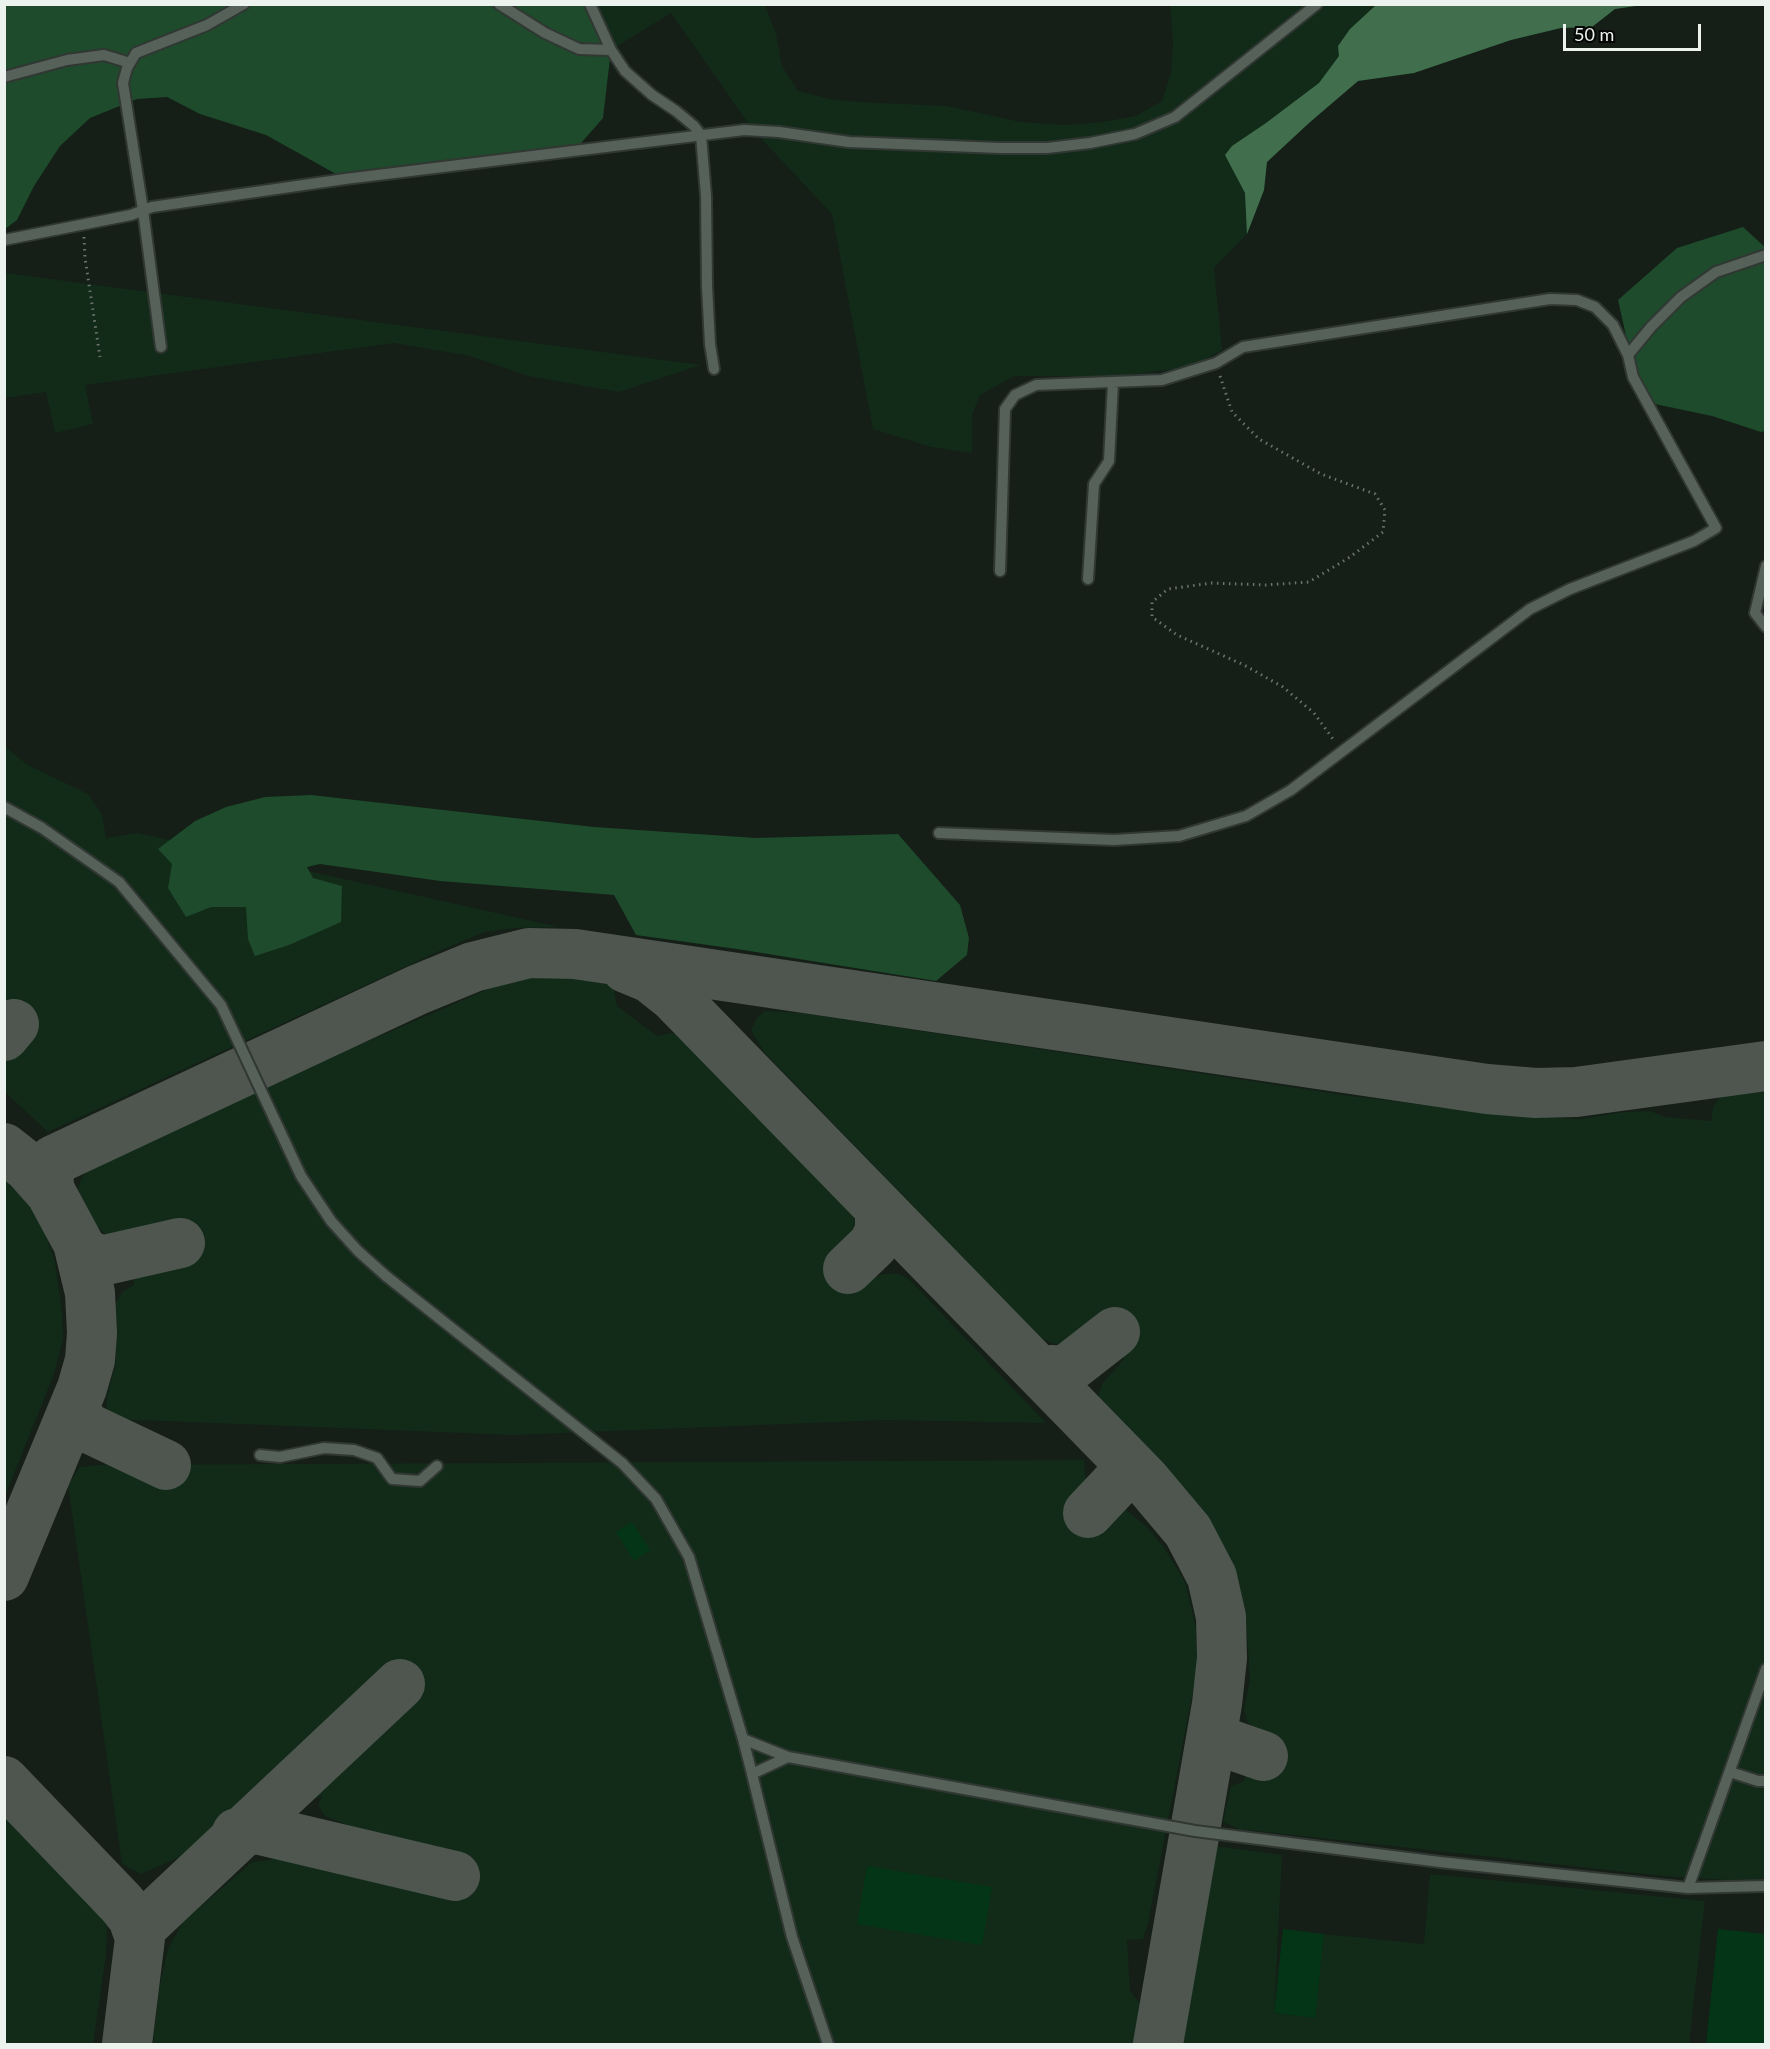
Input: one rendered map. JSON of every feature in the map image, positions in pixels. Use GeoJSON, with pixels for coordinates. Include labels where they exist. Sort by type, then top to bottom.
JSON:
{"type":"FeatureCollection","features":[{"type":"Feature","properties":{"kind":"lane"},"geometry":{"type":"LineString","coordinates":[[161,347],[123,83],[136,53],[207,25],[244,4]]}},
{"type":"Feature","properties":{"kind":"lane"},"geometry":{"type":"LineString","coordinates":[[499,4],[545,33],[579,49],[610,50]]}},
{"type":"Feature","properties":{"kind":"lane"},"geometry":{"type":"LineString","coordinates":[[590,4],[610,50],[625,71],[652,95],[694,126],[700,135],[706,196],[710,344],[714,369]]}},
{"type":"Feature","properties":{"kind":"lane"},"geometry":{"type":"LineString","coordinates":[[4,240],[131,215],[152,207],[334,180],[744,130],[779,132],[849,142],[1047,148],[1090,143],[1135,134],[1175,117],[1317,4]]}},
{"type":"Feature","properties":{"kind":"lane"},"geometry":{"type":"LineString","coordinates":[[4,77],[67,60],[104,55],[130,63]]}},
{"type":"Feature","properties":{"kind":"lane"},"geometry":{"type":"LineString","coordinates":[[1628,355],[1651,327],[1682,297],[1716,272],[1766,255]]}},
{"type":"Feature","properties":{"kind":"lane"},"geometry":{"type":"LineString","coordinates":[[939,833],[1114,840],[1179,836],[1246,816],[1291,790],[1530,609],[1570,589],[1694,541],[1716,528],[1633,377],[1628,355],[1614,325],[1595,307],[1577,300],[1550,298],[1243,347],[1216,363],[1162,380],[1036,385],[1015,395],[1005,409],[1000,571]]}},
{"type":"Feature","properties":{"kind":"lane"},"geometry":{"type":"LineString","coordinates":[[1088,579],[1094,483],[1109,461],[1113,382]]}},
{"type":"Feature","properties":{"kind":"lane"},"geometry":{"type":"LineString","coordinates":[[1766,566],[1755,613],[1766,627]]}},
{"type":"Feature","properties":{"kind":"lane"},"geometry":{"type":"LineString","coordinates":[[4,807],[42,828],[120,882],[221,1005],[301,1176],[331,1221],[358,1251],[386,1276],[622,1463],[656,1499],[689,1557],[743,1739],[792,1937],[828,2044]]}},
{"type":"Feature","properties":{"kind":"lane"},"geometry":{"type":"LineString","coordinates":[[260,1455],[280,1457],[324,1448],[354,1450],[377,1458],[392,1479],[401,1480],[420,1481],[437,1466]]}},
{"type":"Feature","properties":{"kind":"lane"},"geometry":{"type":"LineString","coordinates":[[1688,1888],[1766,1670]]}},
{"type":"Feature","properties":{"kind":"lane"},"geometry":{"type":"LineString","coordinates":[[743,1739],[788,1757],[1195,1831],[1440,1862],[1688,1888],[1766,1886]]}},
{"type":"Feature","properties":{"kind":"lane"},"geometry":{"type":"LineString","coordinates":[[752,1774],[788,1757]]}},
{"type":"Feature","properties":{"kind":"lane"},"geometry":{"type":"LineString","coordinates":[[1730,1772],[1758,1781],[1766,1781]]}},
{"type":"Feature","properties":{"kind":"path"},"geometry":{"type":"LineString","coordinates":[[83,224],[85,258],[100,357]]}},
{"type":"Feature","properties":{"kind":"path"},"geometry":{"type":"LineString","coordinates":[[1216,363],[1232,412],[1259,439],[1321,474],[1375,494],[1385,510],[1383,532],[1350,557],[1309,582],[1265,585],[1212,583],[1168,589],[1152,602],[1152,618],[1176,635],[1244,665],[1283,687],[1314,712],[1338,746]]}},
{"type":"Feature","properties":{"kind":"shaded area"},"geometry":{"type":"Polygon","coordinates":[[[5,5],[590,5],[611,50],[603,118],[575,150],[345,179],[266,135],[200,114],[167,97],[137,99],[90,118],[60,146],[34,186],[17,220],[5,229],[5,5]]]}},
{"type":"Feature","properties":{"kind":"shaded area"},"geometry":{"type":"Polygon","coordinates":[[[590,5],[765,5],[776,34],[782,66],[798,91],[830,99],[947,106],[1021,122],[1066,125],[1136,116],[1162,101],[1171,73],[1173,41],[1170,5],[1643,5],[1615,9],[1592,27],[1561,28],[1511,40],[1414,73],[1358,81],[1267,162],[1264,190],[1247,234],[1214,268],[1222,350],[1191,367],[1119,376],[1014,376],[980,395],[972,415],[972,453],[931,447],[873,429],[832,214],[753,130],[671,13],[611,50],[590,5]]]}},
{"type":"Feature","properties":{"kind":"shaded area"},"geometry":{"type":"Polygon","coordinates":[[[1376,5],[1643,5],[1615,9],[1592,27],[1561,28],[1511,40],[1414,73],[1358,81],[1267,162],[1264,190],[1247,234],[1245,193],[1225,155],[1232,146],[1319,83],[1339,56],[1338,46],[1350,29],[1376,5]]]}},
{"type":"Feature","properties":{"kind":"shaded area"},"geometry":{"type":"Polygon","coordinates":[[[1743,227],[1765,247],[1765,431],[1761,432],[1712,416],[1650,403],[1629,349],[1618,300],[1677,248],[1743,227]]]}},
{"type":"Feature","properties":{"kind":"shaded area"},"geometry":{"type":"Polygon","coordinates":[[[5,273],[701,365],[619,392],[528,376],[470,356],[394,343],[85,385],[93,424],[55,433],[46,392],[5,398],[5,273]]]}},
{"type":"Feature","properties":{"kind":"shaded area"},"geometry":{"type":"Polygon","coordinates":[[[4,746],[28,765],[88,794],[102,814],[106,838],[138,833],[559,927],[515,928],[485,932],[48,1132],[5,1092],[4,746]]]}},
{"type":"Feature","properties":{"kind":"shaded area"},"geometry":{"type":"Polygon","coordinates":[[[311,795],[594,827],[756,838],[898,834],[960,905],[969,938],[967,955],[936,981],[636,935],[614,895],[440,881],[320,864],[307,867],[313,878],[342,886],[341,922],[289,945],[255,956],[248,939],[246,907],[211,907],[186,917],[168,888],[172,864],[158,849],[195,821],[226,807],[265,797],[311,795]]]}},
{"type":"Feature","properties":{"kind":"shaded area"},"geometry":{"type":"Polygon","coordinates":[[[540,976],[577,978],[606,984],[614,990],[617,1006],[657,1036],[672,1033],[688,1040],[853,1213],[855,1224],[851,1236],[842,1245],[874,1278],[883,1274],[899,1274],[910,1280],[1046,1423],[885,1420],[513,1435],[115,1419],[107,1411],[107,1397],[116,1363],[115,1305],[122,1292],[134,1285],[133,1235],[118,1239],[107,1236],[97,1226],[78,1190],[81,1179],[91,1167],[276,1081],[484,991],[512,980],[540,976]]]}},
{"type":"Feature","properties":{"kind":"shaded area"},"geometry":{"type":"Polygon","coordinates":[[[765,1011],[802,1013],[1343,1095],[1513,1116],[1582,1119],[1624,1112],[1651,1111],[1664,1117],[1711,1121],[1713,1107],[1721,1096],[1765,1092],[1765,1879],[1728,1880],[1663,1876],[1239,1829],[1223,1822],[1231,1786],[1244,1781],[1255,1729],[1247,1721],[1244,1710],[1250,1680],[1246,1619],[1226,1551],[1189,1494],[1105,1410],[1098,1397],[1102,1384],[1124,1359],[1090,1323],[1059,1346],[1041,1338],[765,1053],[751,1030],[757,1018],[765,1011]]]}},
{"type":"Feature","properties":{"kind":"shaded area"},"geometry":{"type":"Polygon","coordinates":[[[5,1176],[41,1220],[55,1263],[62,1311],[63,1339],[54,1374],[5,1496],[5,1176]]]}},
{"type":"Feature","properties":{"kind":"shaded area"},"geometry":{"type":"Polygon","coordinates":[[[1084,1460],[1085,1477],[1147,1527],[1163,1546],[1185,1582],[1196,1628],[1197,1670],[1148,1923],[1143,1939],[1127,1940],[1130,1991],[1141,2005],[1134,2044],[153,2044],[159,1990],[168,1949],[183,1922],[252,1862],[269,1860],[348,1825],[325,1816],[318,1805],[323,1795],[141,1874],[122,1864],[68,1485],[80,1467],[102,1465],[1084,1460]]]}},
{"type":"Feature","properties":{"kind":"shaded area"},"geometry":{"type":"Polygon","coordinates":[[[4,1813],[100,1912],[107,1928],[106,1955],[93,2044],[5,2044],[4,1813]]]}},
{"type":"Feature","properties":{"kind":"shaded area"},"geometry":{"type":"Polygon","coordinates":[[[1215,1846],[1282,1855],[1274,2013],[1314,2018],[1324,1934],[1424,1944],[1430,1874],[1705,1901],[1689,2044],[1183,2044],[1215,1846]]]}},
{"type":"Feature","properties":{"kind":"building"},"geometry":{"type":"Polygon","coordinates":[[[632,1522],[650,1550],[634,1561],[616,1532],[632,1522]]]}},
{"type":"Feature","properties":{"kind":"building"},"geometry":{"type":"Polygon","coordinates":[[[867,1866],[992,1887],[982,1945],[857,1924],[867,1866]]]}},
{"type":"Feature","properties":{"kind":"building"},"geometry":{"type":"Polygon","coordinates":[[[1283,1929],[1324,1934],[1315,2018],[1274,2013],[1283,1929]]]}},
{"type":"Feature","properties":{"kind":"building"},"geometry":{"type":"Polygon","coordinates":[[[1718,1929],[1766,1934],[1766,2044],[1706,2044],[1718,1929]]]}},
{"type":"Feature","properties":{"kind":"taxiway"},"geometry":{"type":"LineString","coordinates":[[49,1184],[48,1177],[54,1160],[417,990],[473,967],[529,953],[575,954],[1487,1089],[1536,1093],[1576,1092],[1766,1066]]}},
{"type":"Feature","properties":{"kind":"taxiway"},"geometry":{"type":"LineString","coordinates":[[626,968],[650,978],[674,997],[1146,1481],[1188,1531],[1212,1577],[1221,1617],[1222,1658],[1217,1704],[1158,2044]]}},
{"type":"Feature","properties":{"kind":"taxiway"},"geometry":{"type":"LineString","coordinates":[[4,1036],[14,1024]]}},
{"type":"Feature","properties":{"kind":"taxiway"},"geometry":{"type":"LineString","coordinates":[[4,1148],[28,1167],[51,1193],[78,1243],[90,1293],[92,1333],[90,1360],[82,1388],[4,1576]]}},
{"type":"Feature","properties":{"kind":"taxiway"},"geometry":{"type":"LineString","coordinates":[[848,1269],[873,1245],[880,1231],[880,1218]]}},
{"type":"Feature","properties":{"kind":"taxiway"},"geometry":{"type":"LineString","coordinates":[[91,1256],[101,1261],[180,1243]]}},
{"type":"Feature","properties":{"kind":"taxiway"},"geometry":{"type":"LineString","coordinates":[[1051,1370],[1065,1371],[1115,1332]]}},
{"type":"Feature","properties":{"kind":"taxiway"},"geometry":{"type":"LineString","coordinates":[[79,1416],[84,1426],[166,1465]]}},
{"type":"Feature","properties":{"kind":"taxiway"},"geometry":{"type":"LineString","coordinates":[[1088,1513],[1121,1478],[1122,1466]]}},
{"type":"Feature","properties":{"kind":"taxiway"},"geometry":{"type":"LineString","coordinates":[[148,1921],[400,1684]]}},
{"type":"Feature","properties":{"kind":"taxiway"},"geometry":{"type":"LineString","coordinates":[[1218,1734],[1223,1742],[1263,1756]]}},
{"type":"Feature","properties":{"kind":"taxiway"},"geometry":{"type":"LineString","coordinates":[[4,1781],[133,1918],[140,1938],[127,2044]]}},
{"type":"Feature","properties":{"kind":"taxiway"},"geometry":{"type":"LineString","coordinates":[[237,1833],[256,1829],[455,1876]]}}]}
